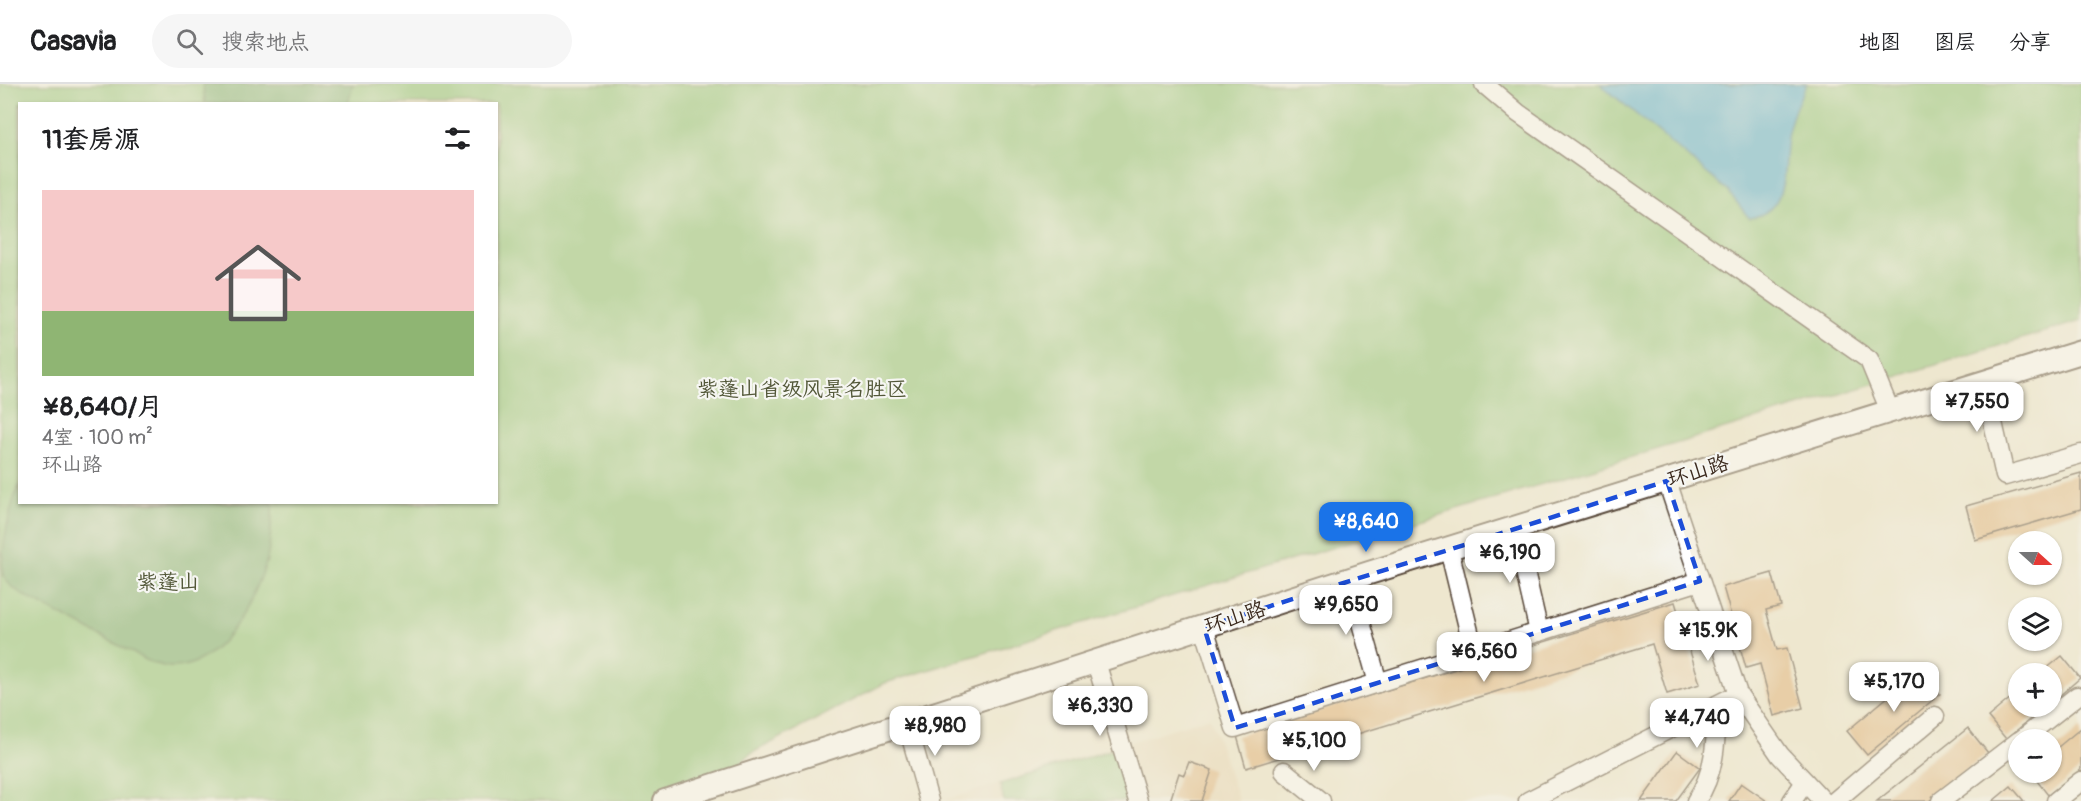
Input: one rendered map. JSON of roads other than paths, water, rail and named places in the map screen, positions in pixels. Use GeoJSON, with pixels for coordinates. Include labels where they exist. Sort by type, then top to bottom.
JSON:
{"type":"FeatureCollection","features":[{"type":"Feature","properties":{"kind":"main road","name":"环山路"},"geometry":{"type":"LineString","coordinates":[[665,801],[1349,580],[2081,352]]}},
{"type":"Feature","properties":{"kind":"street"},"geometry":{"type":"LineString","coordinates":[[1484,84],[1518,113],[1869,360],[1890,411]]}},
{"type":"Feature","properties":{"kind":"street"},"geometry":{"type":"LineString","coordinates":[[1984,382],[2005,476],[2081,454]]}},
{"type":"Feature","properties":{"kind":"street"},"geometry":{"type":"LineString","coordinates":[[1667,481],[1738,694],[1780,755],[1822,801]]}},
{"type":"Feature","properties":{"kind":"street"},"geometry":{"type":"LineString","coordinates":[[1515,528],[1539,632]]}},
{"type":"Feature","properties":{"kind":"street"},"geometry":{"type":"LineString","coordinates":[[1449,549],[1474,652]]}},
{"type":"Feature","properties":{"kind":"street"},"geometry":{"type":"LineString","coordinates":[[1349,580],[1378,682]]}},
{"type":"Feature","properties":{"kind":"street"},"geometry":{"type":"LineString","coordinates":[[1204,627],[1235,728],[1700,581]]}},
{"type":"Feature","properties":{"kind":"street"},"geometry":{"type":"LineString","coordinates":[[1096,662],[1138,801]]}},
{"type":"Feature","properties":{"kind":"street"},"geometry":{"type":"LineString","coordinates":[[1528,801],[1556,796],[1738,694]]}},
{"type":"Feature","properties":{"kind":"street"},"geometry":{"type":"LineString","coordinates":[[2034,729],[2077,696]]}},
{"type":"Feature","properties":{"kind":"street"},"geometry":{"type":"LineString","coordinates":[[1696,801],[1705,787],[1716,749],[1717,705]]}},
{"type":"Feature","properties":{"kind":"street"},"geometry":{"type":"LineString","coordinates":[[1835,801],[1935,716]]}},
{"type":"Feature","properties":{"kind":"street"},"geometry":{"type":"LineString","coordinates":[[907,723],[929,801]]}},
{"type":"Feature","properties":{"kind":"street"},"geometry":{"type":"LineString","coordinates":[[1941,801],[2008,749]]}},
{"type":"Feature","properties":{"kind":"street"},"geometry":{"type":"LineString","coordinates":[[1284,771],[1321,801]]}},
{"type":"Feature","properties":{"kind":"street"},"geometry":{"type":"LineString","coordinates":[[2056,801],[2081,781]]}},
{"type":"Feature","properties":{"kind":"street"},"geometry":{"type":"LineString","coordinates":[[1792,801],[1805,782]]}},
{"type":"Feature","properties":{"kind":"water"},"geometry":{"type":"Polygon","coordinates":[[[1600,84],[1807,84],[1790,125],[1782,184],[1773,206],[1763,214],[1749,218],[1728,191],[1600,84]]]}},
{"type":"Feature","properties":{"kind":"park label","name":"紫蓬山省级风景名胜区"},"geometry":{"type":"Point","coordinates":[802,389]}},
{"type":"Feature","properties":{"kind":"park label","name":"紫蓬山"},"geometry":{"type":"Point","coordinates":[168,582]}}]}
